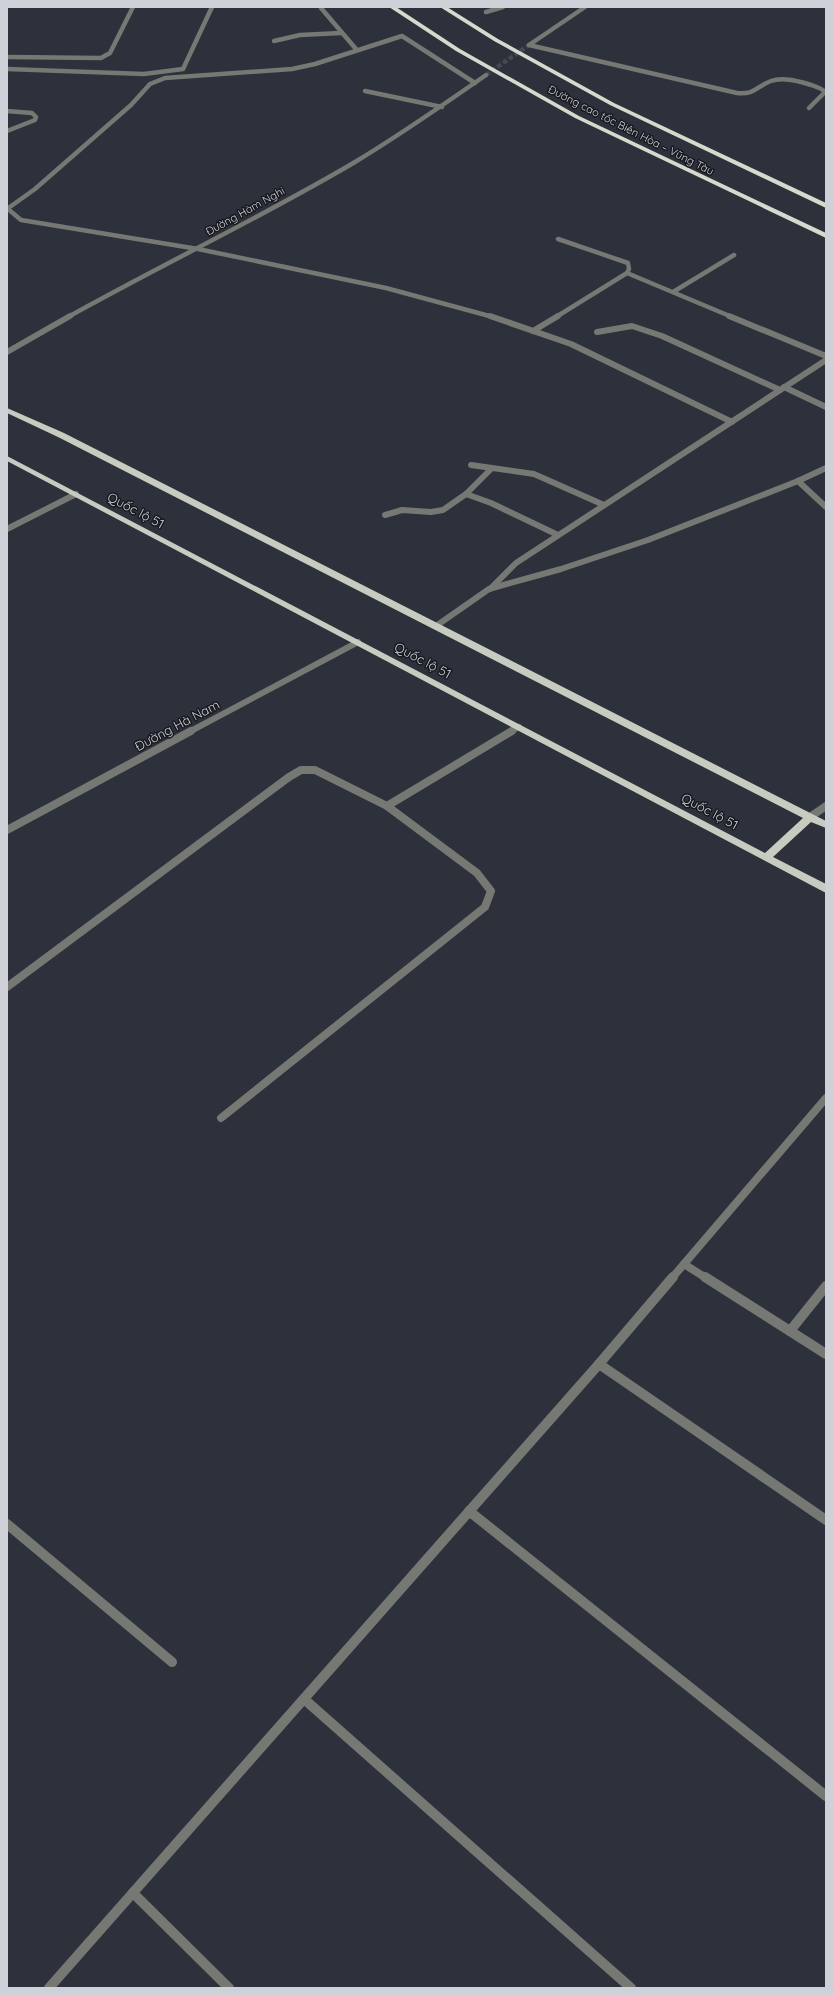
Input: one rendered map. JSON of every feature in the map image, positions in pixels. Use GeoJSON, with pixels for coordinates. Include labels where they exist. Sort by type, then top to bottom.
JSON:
{"type":"FeatureCollection","features":[{"type":"Feature","properties":{"kind":"highway","name":"Đường cao tốc Biên Hòa – Vũng Tàu"},"geometry":{"type":"LineString","coordinates":[[392,7],[458,50],[577,117],[826,236]]}},
{"type":"Feature","properties":{"kind":"highway","name":"Đường cao tốc Biên Hòa – Vũng Tàu"},"geometry":{"type":"LineString","coordinates":[[443,7],[496,40],[612,104],[826,206]]}},
{"type":"Feature","properties":{"kind":"highway"},"geometry":{"type":"LineString","coordinates":[[7,410],[61,435],[826,824]]}},
{"type":"Feature","properties":{"kind":"highway","name":"Quốc lộ 51"},"geometry":{"type":"LineString","coordinates":[[9,461],[76,494],[826,888]]}},
{"type":"Feature","properties":{"kind":"highway"},"geometry":{"type":"LineString","coordinates":[[767,857],[810,817]]}},
{"type":"Feature","properties":{"kind":"street"},"geometry":{"type":"LineString","coordinates":[[7,57],[101,58],[110,53],[133,7]]}},
{"type":"Feature","properties":{"kind":"street"},"geometry":{"type":"LineString","coordinates":[[7,69],[144,74],[183,69],[212,7]]}},
{"type":"Feature","properties":{"kind":"street"},"geometry":{"type":"LineString","coordinates":[[486,12],[503,7]]}},
{"type":"Feature","properties":{"kind":"street"},"geometry":{"type":"LineString","coordinates":[[585,7],[529,45],[737,94],[751,94],[769,82],[778,80],[790,81],[824,90],[825,92],[809,108]]}},
{"type":"Feature","properties":{"kind":"street"},"geometry":{"type":"LineString","coordinates":[[321,8],[321,10],[356,49]]}},
{"type":"Feature","properties":{"kind":"street"},"geometry":{"type":"LineString","coordinates":[[274,41],[300,35],[341,33]]}},
{"type":"Feature","properties":{"kind":"street"},"geometry":{"type":"LineString","coordinates":[[475,84],[402,36],[356,49],[315,64],[292,69],[165,78],[150,84],[131,105],[36,190],[8,209],[21,220],[198,249],[386,288],[488,315],[570,344],[732,422]]}},
{"type":"Feature","properties":{"kind":"street","name":"Đường Hàm Nghi"},"geometry":{"type":"LineString","coordinates":[[7,352],[40,332],[198,249],[355,162],[442,107],[486,76]]}},
{"type":"Feature","properties":{"kind":"street"},"geometry":{"type":"LineString","coordinates":[[365,91],[442,107]]}},
{"type":"Feature","properties":{"kind":"street"},"geometry":{"type":"LineString","coordinates":[[7,111],[32,113],[36,117],[35,120],[7,131]]}},
{"type":"Feature","properties":{"kind":"street"},"geometry":{"type":"LineString","coordinates":[[533,331],[627,273],[629,269],[628,263],[558,239]]}},
{"type":"Feature","properties":{"kind":"street"},"geometry":{"type":"LineString","coordinates":[[673,292],[734,255]]}},
{"type":"Feature","properties":{"kind":"street"},"geometry":{"type":"LineString","coordinates":[[627,273],[826,356]]}},
{"type":"Feature","properties":{"kind":"street"},"geometry":{"type":"LineString","coordinates":[[597,332],[632,326],[662,336],[826,407]]}},
{"type":"Feature","properties":{"kind":"street"},"geometry":{"type":"LineString","coordinates":[[436,626],[490,589],[516,563],[826,360]]}},
{"type":"Feature","properties":{"kind":"street"},"geometry":{"type":"LineString","coordinates":[[471,465],[534,474],[604,505]]}},
{"type":"Feature","properties":{"kind":"street"},"geometry":{"type":"LineString","coordinates":[[490,589],[561,569],[648,540],[798,481],[826,468]]}},
{"type":"Feature","properties":{"kind":"street"},"geometry":{"type":"LineString","coordinates":[[385,515],[402,510],[431,512],[443,510],[466,494],[491,469]]}},
{"type":"Feature","properties":{"kind":"street"},"geometry":{"type":"LineString","coordinates":[[798,481],[826,507]]}},
{"type":"Feature","properties":{"kind":"street"},"geometry":{"type":"LineString","coordinates":[[7,529],[76,494]]}},
{"type":"Feature","properties":{"kind":"street"},"geometry":{"type":"LineString","coordinates":[[466,494],[491,503],[558,535]]}},
{"type":"Feature","properties":{"kind":"street","name":"Đường Hà Nam"},"geometry":{"type":"LineString","coordinates":[[7,830],[358,642]]}},
{"type":"Feature","properties":{"kind":"street"},"geometry":{"type":"LineString","coordinates":[[387,806],[519,727]]}},
{"type":"Feature","properties":{"kind":"street"},"geometry":{"type":"LineString","coordinates":[[7,986],[289,777],[301,770],[315,770],[387,806],[477,873],[491,891],[485,907],[221,1118]]}},
{"type":"Feature","properties":{"kind":"street"},"geometry":{"type":"LineString","coordinates":[[810,817],[826,806]]}},
{"type":"Feature","properties":{"kind":"street"},"geometry":{"type":"LineString","coordinates":[[49,1988],[598,1364],[826,1098]]}},
{"type":"Feature","properties":{"kind":"street"},"geometry":{"type":"LineString","coordinates":[[684,1264],[826,1354]]}},
{"type":"Feature","properties":{"kind":"street"},"geometry":{"type":"LineString","coordinates":[[790,1331],[826,1286]]}},
{"type":"Feature","properties":{"kind":"street"},"geometry":{"type":"LineString","coordinates":[[598,1364],[826,1520]]}},
{"type":"Feature","properties":{"kind":"street"},"geometry":{"type":"LineString","coordinates":[[469,1511],[826,1796]]}},
{"type":"Feature","properties":{"kind":"street"},"geometry":{"type":"LineString","coordinates":[[7,1524],[172,1662]]}},
{"type":"Feature","properties":{"kind":"street"},"geometry":{"type":"LineString","coordinates":[[304,1699],[631,1988]]}},
{"type":"Feature","properties":{"kind":"street"},"geometry":{"type":"LineString","coordinates":[[133,1893],[229,1988]]}},
{"type":"Feature","properties":{"kind":"tunnel"},"geometry":{"type":"LineString","coordinates":[[486,75],[529,45]]}}]}
